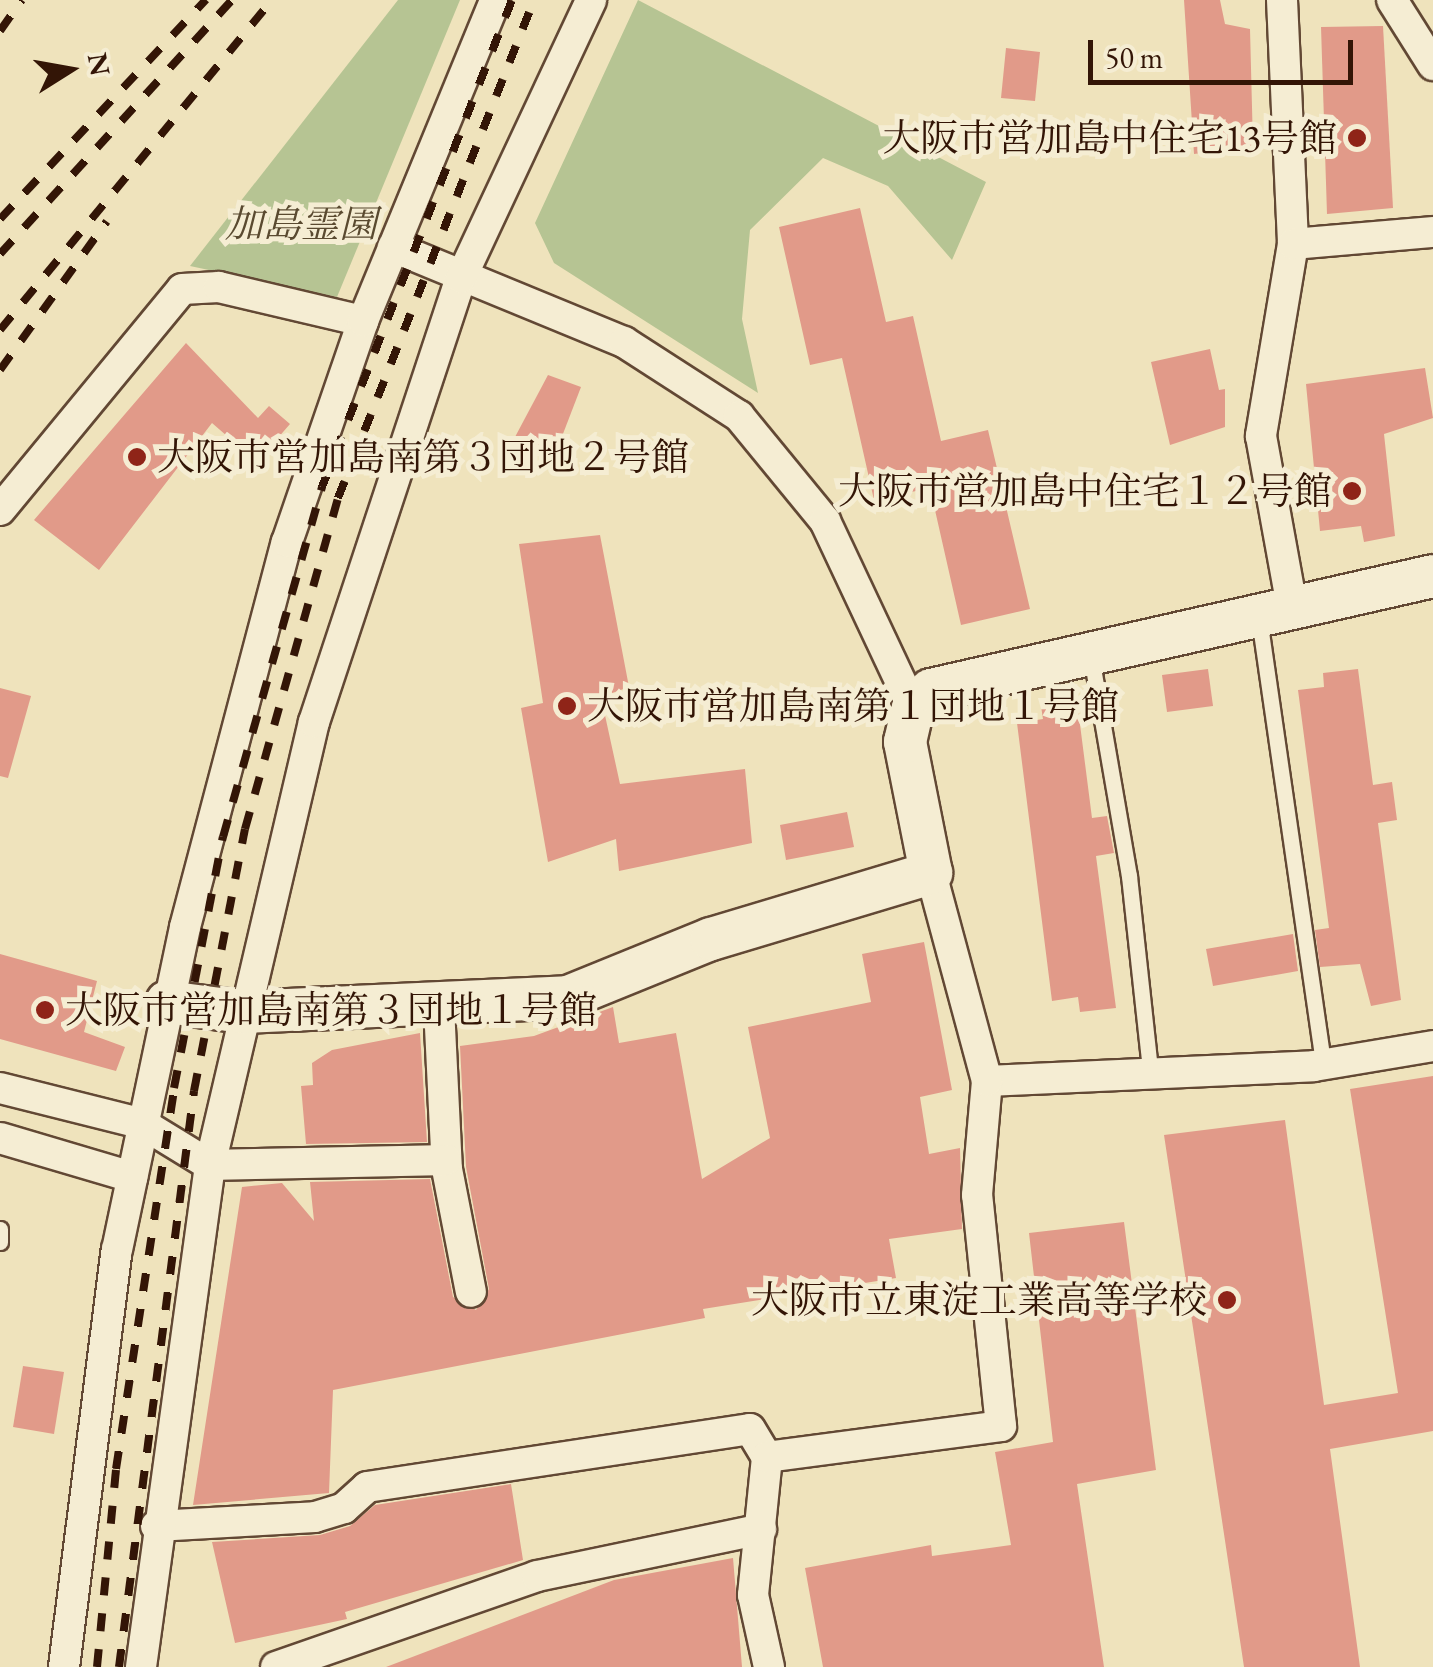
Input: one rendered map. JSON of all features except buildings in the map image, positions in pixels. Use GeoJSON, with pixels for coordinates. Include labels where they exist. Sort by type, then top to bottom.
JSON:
{"type":"FeatureCollection","features":[{"type":"Feature","properties":{"kind":"street"},"geometry":{"type":"LineString","coordinates":[[64,1667],[81,1498],[132,1177],[167,1002],[286,542],[363,321],[495,0]]}},
{"type":"Feature","properties":{"kind":"street"},"geometry":{"type":"LineString","coordinates":[[141,1667],[156,1526],[210,1165],[314,722],[462,278],[592,0]]}},
{"type":"Feature","properties":{"kind":"street"},"geometry":{"type":"LineString","coordinates":[[1392,0],[1433,65]]}},
{"type":"Feature","properties":{"kind":"street"},"geometry":{"type":"LineString","coordinates":[[1275,610],[1261,436],[1293,244],[1286,1]]}},
{"type":"Feature","properties":{"kind":"street"},"geometry":{"type":"LineString","coordinates":[[1293,244],[1433,232]]}},
{"type":"Feature","properties":{"kind":"street"},"geometry":{"type":"LineString","coordinates":[[393,247],[624,342],[739,416],[825,521],[913,708],[905,742],[931,872],[986,1082],[977,1195],[1001,1426],[767,1457]]}},
{"type":"Feature","properties":{"kind":"street"},"geometry":{"type":"LineString","coordinates":[[0,510],[182,289],[219,286],[363,321]]}},
{"type":"Feature","properties":{"kind":"street"},"geometry":{"type":"LineString","coordinates":[[913,708],[952,683],[1433,576]]}},
{"type":"Feature","properties":{"kind":"street"},"geometry":{"type":"LineString","coordinates":[[167,1002],[243,1012],[439,1007],[568,997],[710,938],[931,872]]}},
{"type":"Feature","properties":{"kind":"street"},"geometry":{"type":"LineString","coordinates":[[439,1007],[446,1160],[471,1292]]}},
{"type":"Feature","properties":{"kind":"street"},"geometry":{"type":"LineString","coordinates":[[986,1082],[1152,1078],[1323,1064],[1433,1046]]}},
{"type":"Feature","properties":{"kind":"street"},"geometry":{"type":"LineString","coordinates":[[0,1088],[143,1124],[210,1165],[446,1160]]}},
{"type":"Feature","properties":{"kind":"street"},"geometry":{"type":"LineString","coordinates":[[0,1138],[132,1177]]}},
{"type":"Feature","properties":{"kind":"street"},"geometry":{"type":"LineString","coordinates":[[156,1526],[315,1517],[344,1508],[367,1487],[750,1429],[767,1457],[752,1594],[769,1667]]}},
{"type":"Feature","properties":{"kind":"street"},"geometry":{"type":"LineString","coordinates":[[276,1667],[537,1576],[761,1529]]}},
{"type":"Feature","properties":{"kind":"lane"},"geometry":{"type":"LineString","coordinates":[[1275,610],[1323,1064]]}},
{"type":"Feature","properties":{"kind":"lane"},"geometry":{"type":"LineString","coordinates":[[1090,652],[1129,876],[1152,1078]]}},
{"type":"Feature","properties":{"kind":"lane"},"geometry":{"type":"LineString","coordinates":[[0,1229],[0,1242]]}},
{"type":"Feature","properties":{"kind":"green space","name":"加島霊園"},"geometry":{"type":"Polygon","coordinates":[[[398,0],[460,0],[337,297],[190,266],[398,0]]]}},
{"type":"Feature","properties":{"kind":"green space"},"geometry":{"type":"Polygon","coordinates":[[[638,0],[986,182],[952,260],[888,186],[823,158],[750,230],[742,319],[758,393],[554,263],[535,223],[638,0]]]}},
{"type":"Feature","properties":{"kind":"railway"},"geometry":{"type":"LineString","coordinates":[[0,31],[22,0]]}},
{"type":"Feature","properties":{"kind":"railway"},"geometry":{"type":"LineString","coordinates":[[0,219],[206,0]]}},
{"type":"Feature","properties":{"kind":"railway"},"geometry":{"type":"LineString","coordinates":[[0,254],[232,0]]}},
{"type":"Feature","properties":{"kind":"railway"},"geometry":{"type":"LineString","coordinates":[[0,330],[272,0]]}},
{"type":"Feature","properties":{"kind":"railway"},"geometry":{"type":"LineString","coordinates":[[97,1667],[116,1469],[174,1088],[223,837],[322,487],[512,0]]}},
{"type":"Feature","properties":{"kind":"railway"},"geometry":{"type":"LineString","coordinates":[[119,1667],[194,1091],[245,829],[338,498],[534,0]]}},
{"type":"Feature","properties":{"kind":"railway"},"geometry":{"type":"LineString","coordinates":[[0,370],[107,221]]}},
{"type":"Feature","properties":{"kind":"place","name":"大阪市営加島中住宅13号館"},"geometry":{"type":"Point","coordinates":[1357,138]}},
{"type":"Feature","properties":{"kind":"place","name":"大阪市営加島南第３団地２号館"},"geometry":{"type":"Point","coordinates":[137,457]}},
{"type":"Feature","properties":{"kind":"place","name":"大阪市営加島中住宅１２号館"},"geometry":{"type":"Point","coordinates":[1352,491]}},
{"type":"Feature","properties":{"kind":"place","name":"大阪市営加島南第１団地１号館"},"geometry":{"type":"Point","coordinates":[567,706]}},
{"type":"Feature","properties":{"kind":"place","name":"大阪市営加島南第３団地１号館"},"geometry":{"type":"Point","coordinates":[45,1010]}},
{"type":"Feature","properties":{"kind":"place","name":"大阪市立東淀工業高等学校"},"geometry":{"type":"Point","coordinates":[1227,1300]}}]}
